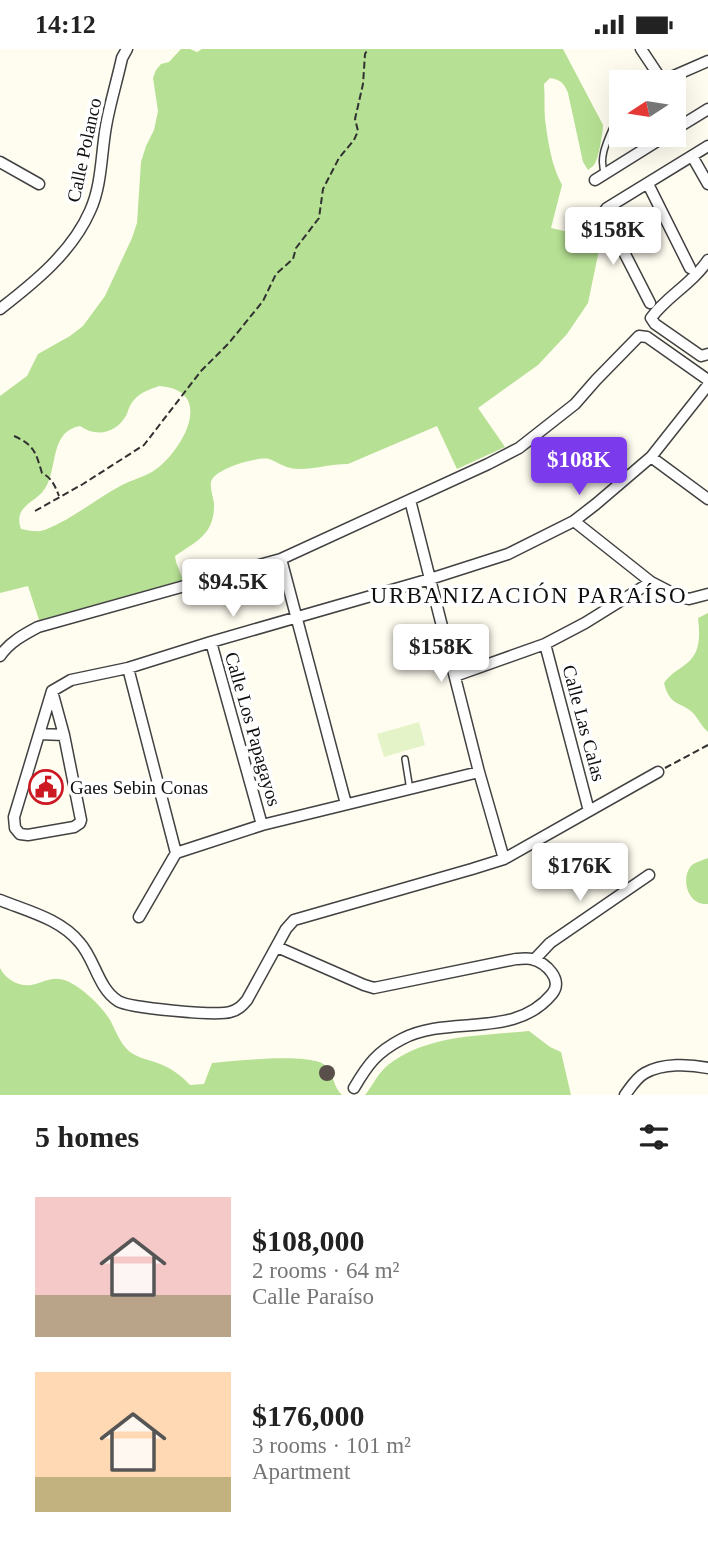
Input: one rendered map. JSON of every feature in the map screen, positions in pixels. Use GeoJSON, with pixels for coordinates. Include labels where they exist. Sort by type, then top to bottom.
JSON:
{"type":"FeatureCollection","features":[{"type":"Feature","properties":{"kind":"street","name":"Calle Polanco"},"geometry":{"type":"LineString","coordinates":[[0,309],[72,242],[89,214],[97,190],[106,124],[122,58],[127,49]]}},
{"type":"Feature","properties":{"kind":"street"},"geometry":{"type":"LineString","coordinates":[[641,49],[659,76],[664,78],[708,61]]}},
{"type":"Feature","properties":{"kind":"street"},"geometry":{"type":"LineString","coordinates":[[686,123],[708,109]]}},
{"type":"Feature","properties":{"kind":"street"},"geometry":{"type":"LineString","coordinates":[[650,303],[604,212],[708,146]]}},
{"type":"Feature","properties":{"kind":"street"},"geometry":{"type":"LineString","coordinates":[[595,180],[648,147]]}},
{"type":"Feature","properties":{"kind":"street"},"geometry":{"type":"LineString","coordinates":[[692,156],[708,184]]}},
{"type":"Feature","properties":{"kind":"street"},"geometry":{"type":"LineString","coordinates":[[0,162],[39,184]]}},
{"type":"Feature","properties":{"kind":"street"},"geometry":{"type":"LineString","coordinates":[[648,184],[690,268]]}},
{"type":"Feature","properties":{"kind":"street"},"geometry":{"type":"LineString","coordinates":[[708,260],[702,270],[651,318],[655,324],[701,356],[708,354]]}},
{"type":"Feature","properties":{"kind":"street"},"geometry":{"type":"LineString","coordinates":[[0,656],[6,647],[38,627],[281,559],[488,464],[519,448],[575,404],[639,336],[647,337],[708,383],[651,457],[574,521],[508,554],[128,668],[71,680],[52,691],[14,817],[15,828],[20,834],[74,827],[80,823],[81,815],[52,691]]}},
{"type":"Feature","properties":{"kind":"street"},"geometry":{"type":"LineString","coordinates":[[651,457],[708,499]]}},
{"type":"Feature","properties":{"kind":"street"},"geometry":{"type":"LineString","coordinates":[[410,500],[479,772],[504,859]]}},
{"type":"Feature","properties":{"kind":"street"},"geometry":{"type":"LineString","coordinates":[[574,521],[651,582],[689,599],[708,594]]}},
{"type":"Feature","properties":{"kind":"street"},"geometry":{"type":"LineString","coordinates":[[281,559],[346,804]]}},
{"type":"Feature","properties":{"kind":"street"},"geometry":{"type":"LineString","coordinates":[[455,676],[545,644],[651,582]]}},
{"type":"Feature","properties":{"kind":"street","name":"Calle Los Papagayos"},"geometry":{"type":"LineString","coordinates":[[211,642],[262,825]]}},
{"type":"Feature","properties":{"kind":"street","name":"Calle Las Calas"},"geometry":{"type":"LineString","coordinates":[[545,644],[589,811]]}},
{"type":"Feature","properties":{"kind":"street"},"geometry":{"type":"LineString","coordinates":[[128,668],[176,853]]}},
{"type":"Feature","properties":{"kind":"street"},"geometry":{"type":"LineString","coordinates":[[39,734],[64,735]]}},
{"type":"Feature","properties":{"kind":"street"},"geometry":{"type":"LineString","coordinates":[[139,917],[176,853],[262,825],[479,772]]}},
{"type":"Feature","properties":{"kind":"street"},"geometry":{"type":"LineString","coordinates":[[0,900],[58,923],[70,932],[82,944],[108,992],[121,1003],[184,1013],[228,1013],[241,1007],[247,1000],[286,929],[294,920],[504,859],[658,772]]}},
{"type":"Feature","properties":{"kind":"street"},"geometry":{"type":"LineString","coordinates":[[534,960],[550,943],[649,874]]}},
{"type":"Feature","properties":{"kind":"street"},"geometry":{"type":"LineString","coordinates":[[276,947],[374,988],[516,959],[534,960],[551,971],[556,983],[554,992],[525,1017],[446,1027],[404,1038],[372,1059],[354,1088]]}},
{"type":"Feature","properties":{"kind":"street"},"geometry":{"type":"LineString","coordinates":[[625,1095],[646,1072],[666,1067],[708,1066]]}},
{"type":"Feature","properties":{"kind":"lane"},"geometry":{"type":"LineString","coordinates":[[605,174],[603,155],[609,138]]}},
{"type":"Feature","properties":{"kind":"lane"},"geometry":{"type":"LineString","coordinates":[[405,759],[410,790]]}},
{"type":"Feature","properties":{"kind":"path"},"geometry":{"type":"LineString","coordinates":[[35,511],[145,446],[201,371],[229,343],[263,301],[276,274],[293,259],[296,248],[319,218],[323,189],[339,158],[358,131],[355,119],[368,49]]}},
{"type":"Feature","properties":{"kind":"path"},"geometry":{"type":"LineString","coordinates":[[14,436],[31,446],[37,455],[42,473],[54,482],[60,497]]}},
{"type":"Feature","properties":{"kind":"path"},"geometry":{"type":"LineString","coordinates":[[658,772],[708,745]]}},
{"type":"Feature","properties":{"kind":"green space"},"geometry":{"type":"Polygon","coordinates":[[[181,49],[197,52],[202,49],[563,49],[603,125],[597,158],[588,170],[583,162],[567,90],[562,83],[554,79],[550,78],[544,84],[549,144],[562,185],[551,228],[595,238],[599,250],[588,303],[567,334],[538,365],[478,408],[505,447],[457,469],[437,426],[348,464],[294,469],[263,459],[227,468],[211,482],[214,514],[208,529],[197,541],[175,556],[183,580],[39,620],[28,586],[0,593],[0,396],[27,376],[38,354],[83,326],[105,296],[137,223],[141,162],[154,130],[158,111],[153,78],[161,64],[169,62],[181,49]],[[159,386],[143,393],[132,403],[118,426],[106,432],[93,432],[80,426],[64,435],[56,450],[47,485],[20,514],[21,529],[41,531],[57,524],[122,485],[152,472],[163,463],[183,438],[188,424],[190,410],[187,399],[177,390],[159,386]]]}},
{"type":"Feature","properties":{"kind":"green space"},"geometry":{"type":"Polygon","coordinates":[[[708,613],[708,732],[690,710],[670,697],[664,683],[691,660],[699,637],[698,618],[708,613]]]}},
{"type":"Feature","properties":{"kind":"green space"},"geometry":{"type":"Polygon","coordinates":[[[419,722],[425,745],[384,757],[377,734],[419,722]]]}},
{"type":"Feature","properties":{"kind":"green space"},"geometry":{"type":"Polygon","coordinates":[[[708,858],[708,904],[691,896],[686,876],[692,865],[708,858]]]}},
{"type":"Feature","properties":{"kind":"green space"},"geometry":{"type":"Polygon","coordinates":[[[0,968],[9,979],[22,985],[57,979],[73,984],[102,1009],[130,1052],[168,1068],[190,1085],[204,1084],[212,1063],[306,1059],[326,1066],[342,1095],[0,1095],[0,968]]]}},
{"type":"Feature","properties":{"kind":"green space"},"geometry":{"type":"Polygon","coordinates":[[[529,1031],[561,1052],[571,1095],[365,1095],[388,1065],[420,1047],[456,1038],[529,1031]]]}},
{"type":"Feature","properties":{"kind":"building"},"geometry":{"type":"Polygon","coordinates":[[[324,1065],[330,1065],[335,1073],[333,1079],[324,1081],[319,1076],[319,1070],[324,1065]]]}},
{"type":"Feature","properties":{"kind":"place","name":"Gaes Sebin Conas"},"geometry":{"type":"Point","coordinates":[46,787]}},
{"type":"Feature","properties":{"kind":"district","name":"URBANIZACIÓN PARAÍSO"},"geometry":{"type":"Point","coordinates":[529,595]}}]}
